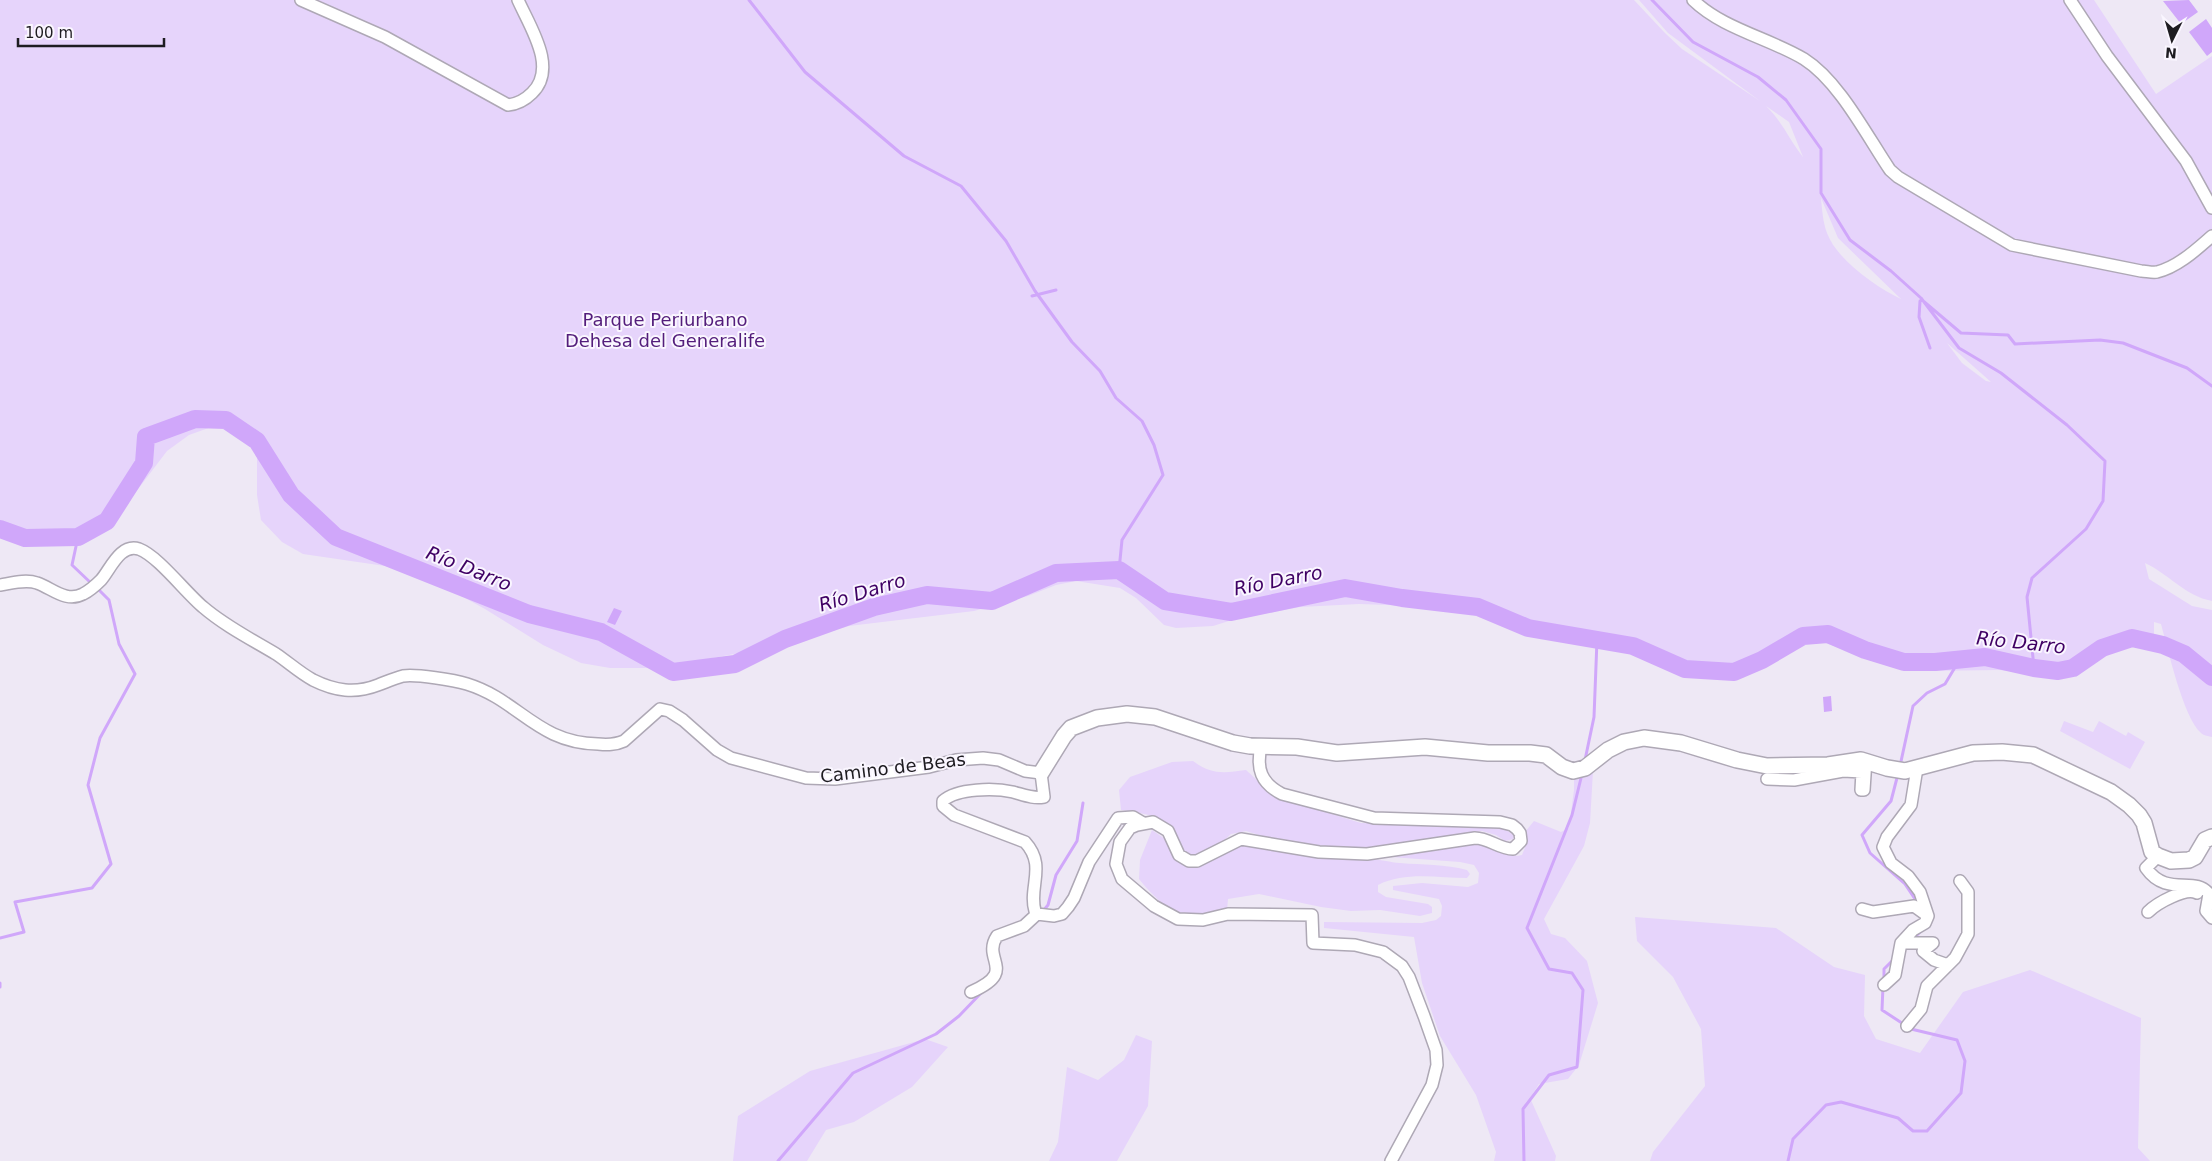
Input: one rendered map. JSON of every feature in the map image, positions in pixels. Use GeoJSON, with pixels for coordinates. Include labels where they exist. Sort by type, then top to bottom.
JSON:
{"type":"FeatureCollection","features":[{"type":"Feature","properties":{"kind":"street"},"geometry":{"type":"LineString","coordinates":[[300,0],[385,37],[488,94],[508,104],[515,104],[526,100],[539,87],[543,78],[540,52],[518,0]]}},
{"type":"Feature","properties":{"kind":"street"},"geometry":{"type":"LineString","coordinates":[[1693,0],[1720,19],[1806,60],[1835,87],[1890,170],[1898,177],[2012,245],[2141,271],[2156,272],[2171,266],[2212,236]]}},
{"type":"Feature","properties":{"kind":"street"},"geometry":{"type":"LineString","coordinates":[[2070,0],[2107,56],[2186,161],[2212,208]]}},
{"type":"Feature","properties":{"kind":"street","name":"Camino de Beas"},"geometry":{"type":"LineString","coordinates":[[0,585],[37,583],[66,596],[79,596],[85,594],[102,579],[107,569],[122,552],[130,548],[138,548],[178,580],[216,617],[311,679],[336,690],[362,691],[404,676],[466,684],[494,695],[548,732],[576,743],[617,744],[624,741],[660,709],[669,711],[683,720],[717,750],[731,758],[806,778],[835,779],[913,770],[967,758],[990,759],[1008,764],[1025,772],[1041,774]]}},
{"type":"Feature","properties":{"kind":"street"},"geometry":{"type":"LineString","coordinates":[[1037,914],[1034,907],[1036,864],[1031,849],[1025,842],[1014,837],[954,815],[946,810],[943,801],[948,797],[978,790],[1012,792],[1038,798],[1044,797],[1041,774],[1071,728],[1097,718],[1127,714],[1155,717],[1234,743],[1297,747],[1337,754],[1393,748],[1440,747],[1488,753],[1546,755],[1552,757],[1556,763],[1579,770],[1608,750],[1624,742],[1644,738],[1681,743],[1737,760],[1767,766],[1828,765],[1866,760],[1887,768],[1911,769],[1973,753],[2002,752],[2033,755],[2111,792],[2129,805],[2144,823],[2152,852],[2158,856],[2171,861],[2195,858],[2205,840],[2212,837]]}},
{"type":"Feature","properties":{"kind":"street"},"geometry":{"type":"LineString","coordinates":[[1261,746],[1259,765],[1261,774],[1271,789],[1282,794],[1374,818],[1490,821],[1512,825],[1520,833],[1521,842],[1515,848],[1507,849],[1482,838],[1475,838],[1399,850],[1356,854],[1305,850],[1241,838],[1197,861],[1188,860],[1179,855],[1164,828],[1152,822],[1130,828],[1120,842],[1116,864],[1122,879],[1154,906],[1169,915],[1186,920],[1203,920],[1228,914],[1312,914],[1313,943],[1355,945],[1383,952],[1402,966],[1410,977],[1436,1050],[1437,1065],[1432,1085],[1391,1161]]}},
{"type":"Feature","properties":{"kind":"street"},"geometry":{"type":"LineString","coordinates":[[1766,779],[1794,780],[1843,771],[1862,772],[1861,790],[1864,790],[1866,760]]}},
{"type":"Feature","properties":{"kind":"street"},"geometry":{"type":"LineString","coordinates":[[1884,985],[1895,975],[1901,943],[1912,930],[1925,923],[1928,916],[1920,892],[1908,876],[1891,863],[1883,848],[1887,837],[1911,806],[1911,769]]}},
{"type":"Feature","properties":{"kind":"street"},"geometry":{"type":"LineString","coordinates":[[971,992],[985,986],[992,980],[996,972],[997,963],[992,945],[996,936],[1024,926],[1037,914],[1054,916],[1062,914],[1074,898],[1089,862],[1118,818],[1125,816],[1133,817],[1143,823]]}},
{"type":"Feature","properties":{"kind":"street"},"geometry":{"type":"LineString","coordinates":[[2148,912],[2167,899],[2192,891],[2200,895],[2202,899],[2200,911],[2209,914],[2209,894],[2206,890],[2189,885],[2162,883],[2153,878],[2146,868],[2158,856]]}},
{"type":"Feature","properties":{"kind":"street"},"geometry":{"type":"LineString","coordinates":[[1907,1026],[1921,1009],[1927,986],[1955,958],[1968,934],[1968,892],[1960,881]]}},
{"type":"Feature","properties":{"kind":"street"},"geometry":{"type":"LineString","coordinates":[[1862,909],[1872,912],[1914,906],[1928,916]]}},
{"type":"Feature","properties":{"kind":"street"},"geometry":{"type":"LineString","coordinates":[[1901,943],[1933,943],[1923,952],[1934,960],[1948,965]]}},
{"type":"Feature","properties":{"kind":"green space","name":"Parque Periurbano Dehesa del Generalife"},"geometry":{"type":"Polygon","coordinates":[[[0,0],[1634,0],[1682,49],[1760,101],[1668,33],[1639,0],[2094,0],[2156,94],[2212,56],[2212,601],[2185,590],[2145,563],[2149,579],[2192,606],[2212,610],[2212,737],[2201,733],[2194,725],[2182,698],[2161,624],[2154,622],[2154,643],[2118,646],[2078,668],[2060,675],[2044,678],[2022,672],[1999,670],[1924,671],[1890,664],[1819,641],[1798,641],[1734,669],[1714,671],[1695,669],[1625,649],[1567,639],[1443,607],[1359,604],[1300,607],[1232,620],[1213,626],[1176,628],[1164,625],[1136,598],[1120,588],[1076,581],[1056,585],[1028,596],[974,611],[849,626],[787,644],[676,665],[645,668],[610,668],[581,663],[543,645],[485,609],[427,577],[385,566],[303,554],[282,542],[261,520],[257,495],[257,450],[252,436],[242,424],[228,421],[189,435],[167,451],[126,505],[107,524],[82,538],[60,543],[0,538],[0,0]],[[1766,106],[1777,118],[1803,157],[1789,122],[1766,106]],[[1821,198],[1824,220],[1832,243],[1848,263],[1869,280],[1901,299],[1838,238],[1821,198]],[[1947,343],[1962,363],[1986,381],[1991,382],[1947,343]]]}},
{"type":"Feature","properties":{"kind":"green space"},"geometry":{"type":"Polygon","coordinates":[[[2064,721],[2093,732],[2099,721],[2126,736],[2128,732],[2145,742],[2130,769],[2060,731],[2064,721]]]}},
{"type":"Feature","properties":{"kind":"green space"},"geometry":{"type":"Polygon","coordinates":[[[1193,761],[1212,771],[1231,772],[1246,770],[1276,797],[1361,823],[1495,826],[1507,830],[1514,836],[1513,839],[1505,841],[1496,835],[1482,831],[1357,849],[1279,841],[1246,831],[1231,834],[1216,848],[1193,856],[1187,853],[1172,829],[1162,820],[1142,813],[1121,810],[1119,790],[1130,777],[1172,762],[1193,761]]]}},
{"type":"Feature","properties":{"kind":"green space"},"geometry":{"type":"Polygon","coordinates":[[[1593,771],[1590,823],[1584,846],[1544,919],[1551,934],[1565,938],[1587,961],[1598,1003],[1579,1065],[1568,1079],[1539,1084],[1530,1098],[1556,1156],[1555,1161],[1494,1161],[1496,1152],[1476,1095],[1440,1036],[1422,983],[1414,937],[1324,928],[1324,922],[1422,923],[1436,920],[1441,916],[1442,906],[1439,899],[1393,890],[1393,886],[1422,883],[1468,887],[1478,883],[1479,873],[1474,865],[1460,862],[1391,857],[1391,854],[1458,843],[1480,844],[1517,856],[1522,855],[1526,845],[1525,832],[1534,821],[1561,832],[1569,828],[1574,775],[1593,771]]]}},
{"type":"Feature","properties":{"kind":"green space"},"geometry":{"type":"Polygon","coordinates":[[[1152,830],[1166,840],[1179,861],[1193,867],[1206,864],[1237,846],[1249,844],[1300,849],[1366,860],[1375,859],[1450,867],[1467,870],[1470,874],[1467,878],[1399,878],[1378,885],[1378,892],[1386,897],[1428,904],[1432,907],[1432,913],[1420,916],[1380,910],[1351,911],[1321,907],[1259,894],[1228,899],[1227,910],[1187,914],[1168,907],[1139,879],[1140,860],[1152,830]]]}},
{"type":"Feature","properties":{"kind":"green space"},"geometry":{"type":"Polygon","coordinates":[[[1635,917],[1776,928],[1834,967],[1865,975],[1864,1016],[1876,1039],[1920,1053],[1963,992],[2030,970],[2141,1018],[2138,1148],[2150,1161],[1650,1161],[1653,1152],[1705,1086],[1701,1029],[1673,977],[1637,941],[1635,917]]]}},
{"type":"Feature","properties":{"kind":"green space"},"geometry":{"type":"Polygon","coordinates":[[[1136,1035],[1152,1041],[1148,1106],[1117,1161],[1049,1161],[1058,1142],[1067,1067],[1098,1080],[1124,1060],[1136,1035]]]}},
{"type":"Feature","properties":{"kind":"green space"},"geometry":{"type":"Polygon","coordinates":[[[925,1039],[948,1047],[912,1087],[854,1122],[826,1130],[807,1161],[733,1161],[738,1116],[810,1071],[925,1039]]]}},
{"type":"Feature","properties":{"kind":"shaded area"},"geometry":{"type":"Polygon","coordinates":[[[2189,0],[2198,12],[2181,24],[2163,1],[2189,0]]]}},
{"type":"Feature","properties":{"kind":"shaded area"},"geometry":{"type":"Polygon","coordinates":[[[2206,19],[2212,28],[2212,52],[2207,56],[2189,32],[2206,19]]]}},
{"type":"Feature","properties":{"kind":"shaded area"},"geometry":{"type":"Polygon","coordinates":[[[614,608],[622,611],[615,625],[607,622],[614,608]]]}},
{"type":"Feature","properties":{"kind":"shaded area"},"geometry":{"type":"Polygon","coordinates":[[[1831,696],[1832,711],[1824,712],[1823,697],[1831,696]]]}},
{"type":"Feature","properties":{"kind":"waterway"},"geometry":{"type":"LineString","coordinates":[[749,0],[805,72],[904,156],[961,186],[1006,241],[1035,291],[1072,342],[1100,371],[1116,398],[1142,421],[1154,445],[1163,475],[1122,540],[1119,570]]}},
{"type":"Feature","properties":{"kind":"waterway"},"geometry":{"type":"LineString","coordinates":[[1652,0],[1693,42],[1758,77],[1786,100],[1821,149],[1821,193],[1850,240],[1891,271],[1921,298],[1959,348],[2001,373],[2067,425],[2105,461],[2103,501],[2086,529],[2032,578],[2027,597],[2034,668]]}},
{"type":"Feature","properties":{"kind":"waterway"},"geometry":{"type":"LineString","coordinates":[[1032,296],[1056,290]]}},
{"type":"Feature","properties":{"kind":"waterway"},"geometry":{"type":"LineString","coordinates":[[1922,300],[1961,333],[2008,335],[2015,344],[2100,340],[2123,343],[2187,368],[2212,386]]}},
{"type":"Feature","properties":{"kind":"waterway"},"geometry":{"type":"LineString","coordinates":[[1920,301],[1919,317],[1930,348]]}},
{"type":"Feature","properties":{"kind":"waterway","name":"Río Darro"},"geometry":{"type":"LineString","coordinates":[[0,529],[25,538],[78,537],[107,521],[144,463],[146,437],[195,419],[226,420],[257,441],[291,495],[336,537],[529,614],[601,632],[673,672],[735,664],[785,639],[874,607],[927,595],[992,601],[1056,573],[1119,570],[1165,601],[1231,612],[1345,588],[1402,598],[1478,607],[1528,628],[1633,646],[1685,669],[1734,672],[1762,660],[1803,636],[1828,634],[1865,650],[1904,662],[1935,662],[1985,657],[2034,668],[2058,671],[2073,668],[2102,648],[2132,638],[2163,645],[2184,654],[2212,677]]}},
{"type":"Feature","properties":{"kind":"waterway"},"geometry":{"type":"LineString","coordinates":[[78,537],[72,565],[92,584]]}},
{"type":"Feature","properties":{"kind":"waterway"},"geometry":{"type":"LineString","coordinates":[[0,938],[24,932],[15,902],[92,888],[111,864],[88,785],[100,738],[135,674],[119,644],[109,600],[97,588]]}},
{"type":"Feature","properties":{"kind":"waterway"},"geometry":{"type":"LineString","coordinates":[[1585,760],[1594,717],[1597,640]]}},
{"type":"Feature","properties":{"kind":"waterway"},"geometry":{"type":"LineString","coordinates":[[1900,766],[1913,706],[1927,693],[1945,684],[1960,659]]}},
{"type":"Feature","properties":{"kind":"waterway"},"geometry":{"type":"LineString","coordinates":[[1524,1161],[1523,1109],[1549,1075],[1577,1067],[1583,990],[1572,973],[1549,969],[1527,928],[1572,815],[1582,774]]}},
{"type":"Feature","properties":{"kind":"waterway"},"geometry":{"type":"LineString","coordinates":[[1898,774],[1891,801],[1862,835],[1870,853],[1905,884],[1919,905]]}},
{"type":"Feature","properties":{"kind":"waterway"},"geometry":{"type":"LineString","coordinates":[[1043,911],[1048,905],[1056,875],[1077,841],[1083,803]]}},
{"type":"Feature","properties":{"kind":"waterway"},"geometry":{"type":"LineString","coordinates":[[1913,939],[1923,929]]}},
{"type":"Feature","properties":{"kind":"waterway"},"geometry":{"type":"LineString","coordinates":[[1884,980],[1884,969],[1893,960]]}},
{"type":"Feature","properties":{"kind":"waterway"},"geometry":{"type":"LineString","coordinates":[[1788,1161],[1793,1139],[1826,1105],[1841,1102],[1898,1118],[1913,1131],[1927,1131],[1961,1093],[1965,1061],[1957,1040],[1911,1029],[1882,1010],[1883,986]]}},
{"type":"Feature","properties":{"kind":"waterway"},"geometry":{"type":"LineString","coordinates":[[778,1161],[853,1073],[936,1034],[959,1016],[983,991]]}}]}
